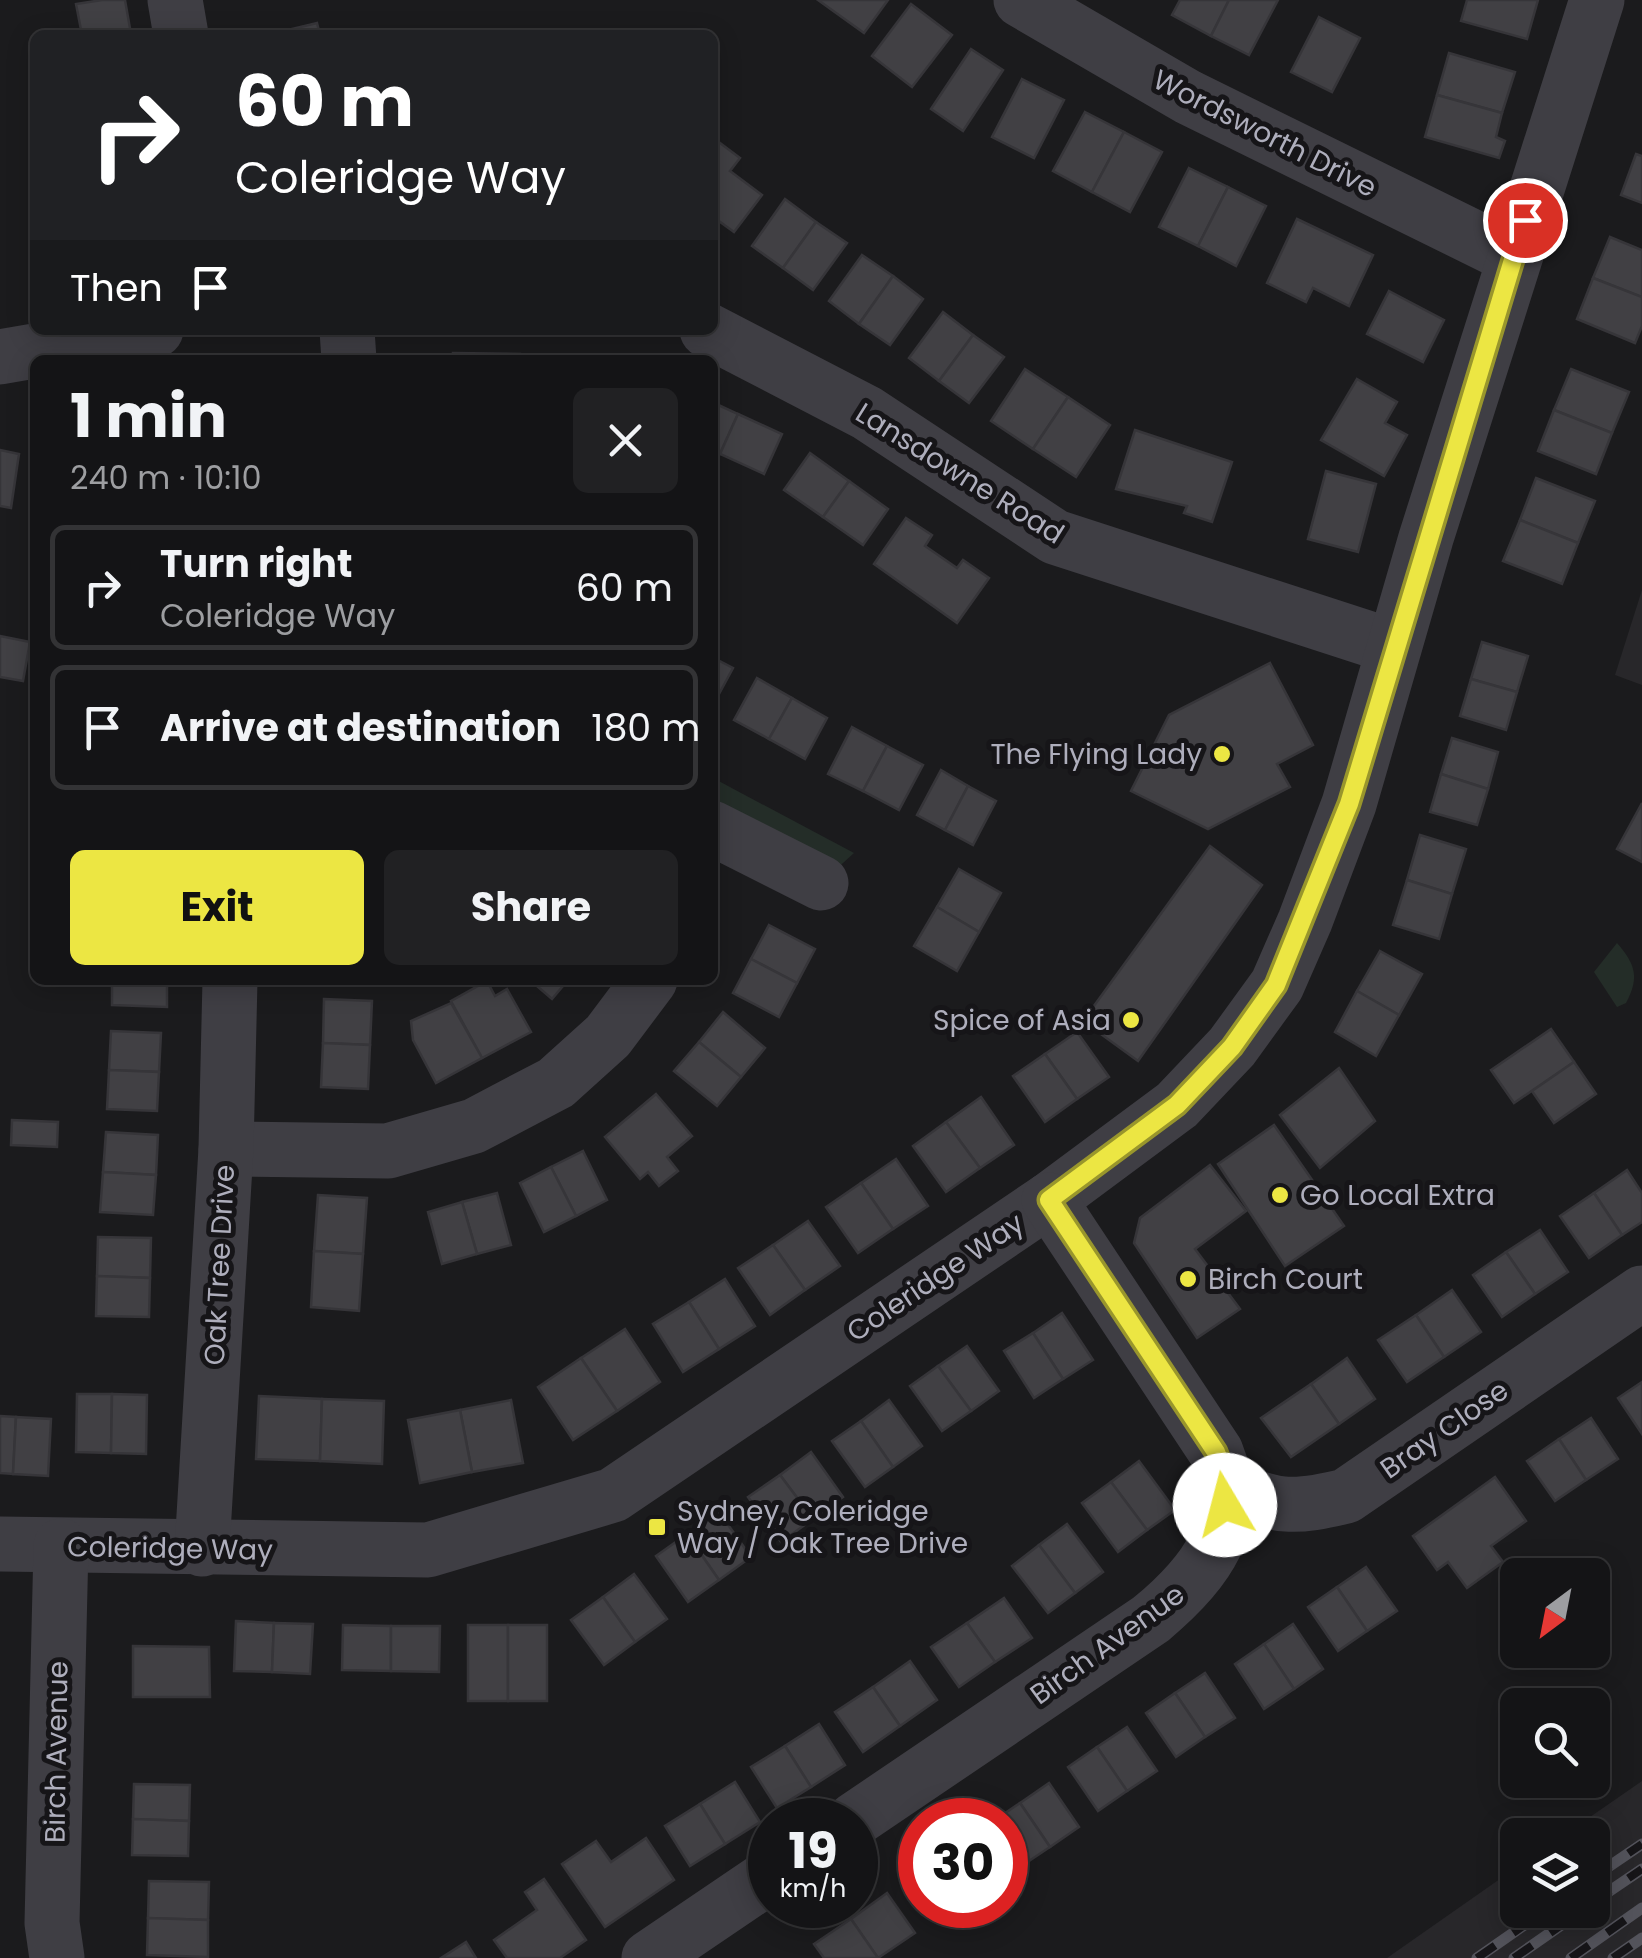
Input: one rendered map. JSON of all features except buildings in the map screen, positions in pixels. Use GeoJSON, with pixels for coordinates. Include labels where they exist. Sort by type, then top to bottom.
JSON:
{"type":"FeatureCollection","features":[{"type":"Feature","properties":{"kind":"street"},"geometry":{"type":"LineString","coordinates":[[175,0],[180,30]]}},
{"type":"Feature","properties":{"kind":"street","name":"Wordsworth Drive"},"geometry":{"type":"LineString","coordinates":[[1021,0],[1188,97],[1513,257]]}},
{"type":"Feature","properties":{"kind":"street","name":"Coleridge Way"},"geometry":{"type":"LineString","coordinates":[[0,1544],[428,1550],[613,1495],[1049,1200],[1177,1105],[1232,1047],[1276,985],[1349,804],[1513,257],[1597,0]]}},
{"type":"Feature","properties":{"kind":"street"},"geometry":{"type":"LineString","coordinates":[[0,358],[128,335]]}},
{"type":"Feature","properties":{"kind":"street","name":"Lansdowne Road"},"geometry":{"type":"LineString","coordinates":[[717,335],[867,413],[1056,537],[1394,647]]}},
{"type":"Feature","properties":{"kind":"street"},"geometry":{"type":"LineString","coordinates":[[718,844],[821,883]]}},
{"type":"Feature","properties":{"kind":"street","name":"Oak Tree Drive"},"geometry":{"type":"LineString","coordinates":[[202,1549],[226,1148],[230,985]]}},
{"type":"Feature","properties":{"kind":"street"},"geometry":{"type":"LineString","coordinates":[[226,1148],[388,1151],[474,1126],[556,1083],[608,1036],[646,985]]}},
{"type":"Feature","properties":{"kind":"street"},"geometry":{"type":"LineString","coordinates":[[1049,1200],[1216,1452],[1229,1486]]}},
{"type":"Feature","properties":{"kind":"street","name":"Bray Close"},"geometry":{"type":"LineString","coordinates":[[1229,1486],[1265,1504],[1307,1506],[1346,1496],[1642,1292]]}},
{"type":"Feature","properties":{"kind":"street","name":"Birch Avenue"},"geometry":{"type":"LineString","coordinates":[[878,1804],[1151,1619],[1183,1592],[1211,1558],[1229,1486]]}},
{"type":"Feature","properties":{"kind":"street","name":"Birch Avenue"},"geometry":{"type":"LineString","coordinates":[[57,1958],[52,1923],[60,1546]]}},
{"type":"Feature","properties":{"kind":"street"},"geometry":{"type":"LineString","coordinates":[[650,1958],[748,1891]]}},
{"type":"Feature","properties":{"kind":"shaded area"},"geometry":{"type":"Polygon","coordinates":[[[1642,590],[1642,685],[1615,675],[1642,590]]]}},
{"type":"Feature","properties":{"kind":"shaded area"},"geometry":{"type":"Polygon","coordinates":[[[718,781],[854,853],[821,883],[718,831],[718,781]]]}},
{"type":"Feature","properties":{"kind":"shaded area"},"geometry":{"type":"Polygon","coordinates":[[[1617,943],[1631,964],[1634,978],[1626,1003],[1617,1007],[1594,972],[1617,943]]]}},
{"type":"Feature","properties":{"kind":"shaded area"},"geometry":{"type":"Polygon","coordinates":[[[1642,1781],[1642,1958],[1387,1958],[1500,1879],[1500,1928],[1610,1928],[1610,1818],[1589,1818],[1642,1781]]]}},
{"type":"Feature","properties":{"kind":"railway"},"geometry":{"type":"LineString","coordinates":[[1610,1866],[1642,1844]]}},
{"type":"Feature","properties":{"kind":"railway"},"geometry":{"type":"LineString","coordinates":[[1610,1891],[1642,1869]]}},
{"type":"Feature","properties":{"kind":"railway"},"geometry":{"type":"LineString","coordinates":[[1571,1958],[1642,1908]]}},
{"type":"Feature","properties":{"kind":"railway"},"geometry":{"type":"LineString","coordinates":[[1477,1958],[1520,1928]]}},
{"type":"Feature","properties":{"kind":"railway"},"geometry":{"type":"LineString","coordinates":[[1514,1958],[1557,1928]]}},
{"type":"Feature","properties":{"kind":"railway"},"geometry":{"type":"LineString","coordinates":[[1613,1958],[1642,1938]]}},
{"type":"Feature","properties":{"kind":"place","name":"The Flying Lady"},"geometry":{"type":"Point","coordinates":[1222,754]}},
{"type":"Feature","properties":{"kind":"place","name":"Spice of Asia"},"geometry":{"type":"Point","coordinates":[1131,1020]}},
{"type":"Feature","properties":{"kind":"place","name":"Go Local Extra"},"geometry":{"type":"Point","coordinates":[1280,1195]}},
{"type":"Feature","properties":{"kind":"place","name":"Birch Court"},"geometry":{"type":"Point","coordinates":[1188,1279]}},
{"type":"Feature","properties":{"kind":"place","name":"Sydney, Coleridge Way / Oak Tree Drive"},"geometry":{"type":"Point","coordinates":[657,1527]}},
{"type":"Feature","properties":{"kind":"route"},"geometry":{"type":"LineString","coordinates":[[1225,1505],[1229,1486],[1216,1452],[1049,1200],[1177,1105],[1232,1047],[1276,985],[1349,804],[1426,538],[1525,220]]}}]}
